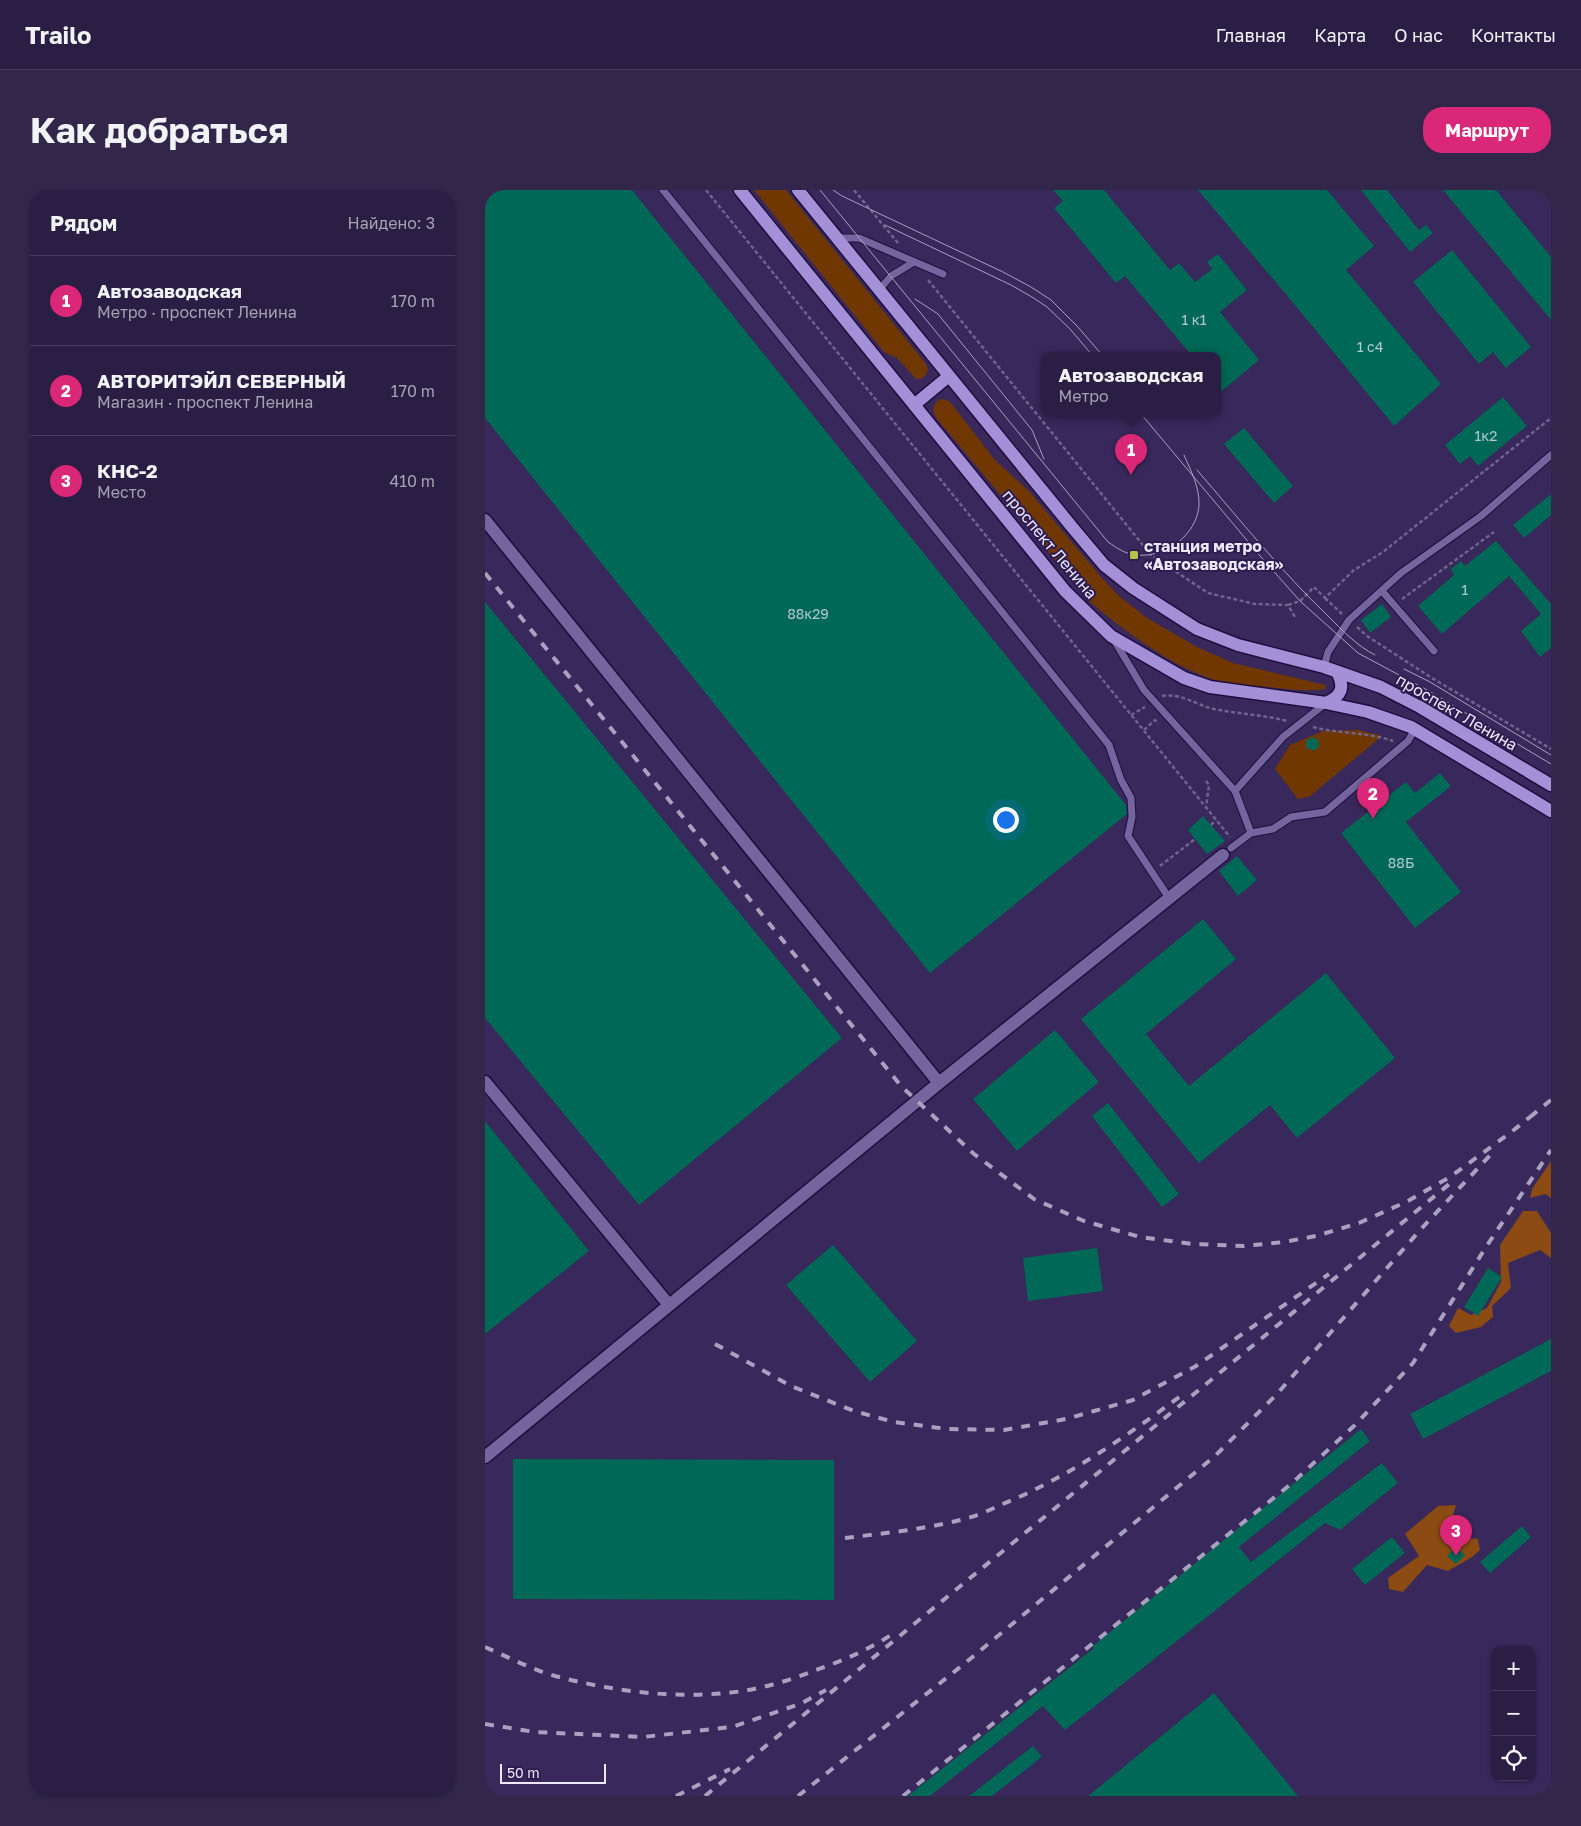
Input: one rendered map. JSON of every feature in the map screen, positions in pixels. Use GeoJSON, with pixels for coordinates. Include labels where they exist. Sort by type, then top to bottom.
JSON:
{"type":"FeatureCollection","features":[{"type":"Feature","properties":{"kind":"main road","name":"проспект Ленина"},"geometry":{"type":"LineString","coordinates":[[740,190],[1065,591],[1111,636],[1185,678],[1210,688],[1327,703],[1368,712],[1413,728],[1551,811]]}},
{"type":"Feature","properties":{"kind":"main road","name":"проспект Ленина"},"geometry":{"type":"LineString","coordinates":[[798,190],[1104,565],[1133,588],[1197,630],[1238,645],[1324,667],[1381,687],[1419,707],[1551,785]]}},
{"type":"Feature","properties":{"kind":"main road"},"geometry":{"type":"LineString","coordinates":[[913,404],[949,376]]}},
{"type":"Feature","properties":{"kind":"main road"},"geometry":{"type":"LineString","coordinates":[[1327,703],[1338,696],[1342,687],[1341,678],[1337,672]]}},
{"type":"Feature","properties":{"kind":"street"},"geometry":{"type":"LineString","coordinates":[[485,520],[939,1083]]}},
{"type":"Feature","properties":{"kind":"street"},"geometry":{"type":"LineString","coordinates":[[485,1457],[939,1083],[1230,849]]}},
{"type":"Feature","properties":{"kind":"street"},"geometry":{"type":"LineString","coordinates":[[485,1082],[669,1305]]}},
{"type":"Feature","properties":{"kind":"lane"},"geometry":{"type":"LineString","coordinates":[[663,190],[1109,745],[1121,780],[1131,798],[1132,817],[1128,836],[1169,898]]}},
{"type":"Feature","properties":{"kind":"lane"},"geometry":{"type":"LineString","coordinates":[[837,238],[859,238],[943,274]]}},
{"type":"Feature","properties":{"kind":"lane"},"geometry":{"type":"LineString","coordinates":[[879,290],[891,276],[914,262]]}},
{"type":"Feature","properties":{"kind":"lane"},"geometry":{"type":"LineString","coordinates":[[1324,667],[1328,652],[1349,620],[1401,573],[1481,516],[1551,455]]}},
{"type":"Feature","properties":{"kind":"lane"},"geometry":{"type":"LineString","coordinates":[[1382,590],[1434,651]]}},
{"type":"Feature","properties":{"kind":"lane"},"geometry":{"type":"LineString","coordinates":[[1111,636],[1144,690],[1235,791],[1251,833]]}},
{"type":"Feature","properties":{"kind":"lane"},"geometry":{"type":"LineString","coordinates":[[1235,791],[1283,738],[1327,703]]}},
{"type":"Feature","properties":{"kind":"lane"},"geometry":{"type":"LineString","coordinates":[[1230,849],[1251,833],[1273,829],[1291,817],[1325,812],[1408,741],[1413,728]]}},
{"type":"Feature","properties":{"kind":"path"},"geometry":{"type":"LineString","coordinates":[[706,190],[1217,820],[1230,849]]}},
{"type":"Feature","properties":{"kind":"path"},"geometry":{"type":"LineString","coordinates":[[854,190],[1151,555],[1208,593],[1255,604],[1289,605],[1300,601],[1314,587],[1367,636],[1432,678],[1551,749]]}},
{"type":"Feature","properties":{"kind":"path"},"geometry":{"type":"LineString","coordinates":[[1325,598],[1354,570],[1383,552],[1551,418]]}},
{"type":"Feature","properties":{"kind":"path"},"geometry":{"type":"LineString","coordinates":[[1394,605],[1494,532]]}},
{"type":"Feature","properties":{"kind":"path"},"geometry":{"type":"LineString","coordinates":[[1289,605],[1295,617]]}},
{"type":"Feature","properties":{"kind":"path"},"geometry":{"type":"LineString","coordinates":[[1131,715],[1161,696],[1172,694],[1213,709],[1269,716],[1328,731],[1383,737],[1401,746]]}},
{"type":"Feature","properties":{"kind":"path"},"geometry":{"type":"LineString","coordinates":[[1144,730],[1155,720],[1158,724]]}},
{"type":"Feature","properties":{"kind":"path"},"geometry":{"type":"LineString","coordinates":[[1206,781],[1209,786],[1206,808]]}},
{"type":"Feature","properties":{"kind":"path"},"geometry":{"type":"LineString","coordinates":[[1211,825],[1217,820]]}},
{"type":"Feature","properties":{"kind":"path"},"geometry":{"type":"LineString","coordinates":[[1151,872],[1195,839]]}},
{"type":"Feature","properties":{"kind":"shaded area"},"geometry":{"type":"Polygon","coordinates":[[[754,190],[786,190],[926,364],[928,369],[924,377],[916,379],[897,358],[884,352],[754,190]]]}},
{"type":"Feature","properties":{"kind":"shaded area"},"geometry":{"type":"Polygon","coordinates":[[[941,399],[951,403],[995,460],[1029,491],[1101,577],[1119,596],[1147,618],[1197,647],[1233,663],[1325,685],[1325,689],[1290,689],[1234,684],[1215,680],[1165,657],[1117,624],[1089,601],[937,419],[933,408],[935,403],[941,399]]]}},
{"type":"Feature","properties":{"kind":"shaded area"},"geometry":{"type":"Polygon","coordinates":[[[1359,730],[1382,736],[1309,797],[1298,799],[1275,769],[1290,745],[1323,731],[1359,730]]]}},
{"type":"Feature","properties":{"kind":"shaded area"},"geometry":{"type":"Polygon","coordinates":[[[1551,1161],[1551,1198],[1545,1194],[1530,1198],[1532,1189],[1551,1161]]]}},
{"type":"Feature","properties":{"kind":"shaded area"},"geometry":{"type":"Polygon","coordinates":[[[1523,1211],[1537,1211],[1551,1233],[1551,1258],[1540,1250],[1508,1263],[1511,1288],[1492,1306],[1493,1317],[1481,1327],[1456,1333],[1449,1326],[1458,1308],[1471,1315],[1487,1308],[1501,1282],[1500,1245],[1523,1211]]]}},
{"type":"Feature","properties":{"kind":"shaded area"},"geometry":{"type":"Polygon","coordinates":[[[1456,1505],[1452,1518],[1463,1522],[1461,1537],[1478,1539],[1480,1550],[1448,1571],[1427,1565],[1403,1592],[1389,1589],[1388,1578],[1419,1556],[1405,1534],[1438,1506],[1456,1505]]]}},
{"type":"Feature","properties":{"kind":"building"},"geometry":{"type":"Polygon","coordinates":[[[485,190],[632,190],[1126,805],[1127,814],[930,973],[485,418],[485,190]]]}},
{"type":"Feature","properties":{"kind":"building"},"geometry":{"type":"Polygon","coordinates":[[[1053,190],[1104,190],[1170,270],[1179,263],[1195,282],[1212,269],[1207,262],[1218,254],[1247,290],[1220,312],[1259,360],[1221,392],[1221,352],[1189,352],[1125,276],[1116,283],[1054,208],[1063,201],[1053,190]]]}},
{"type":"Feature","properties":{"kind":"building"},"geometry":{"type":"Polygon","coordinates":[[[1198,190],[1327,190],[1374,246],[1346,270],[1441,384],[1394,426],[1198,190]]]}},
{"type":"Feature","properties":{"kind":"building"},"geometry":{"type":"Polygon","coordinates":[[[1361,190],[1387,190],[1419,230],[1426,225],[1433,233],[1410,252],[1361,190]]]}},
{"type":"Feature","properties":{"kind":"building"},"geometry":{"type":"Polygon","coordinates":[[[1443,190],[1496,190],[1551,257],[1551,320],[1443,190]]]}},
{"type":"Feature","properties":{"kind":"building"},"geometry":{"type":"Polygon","coordinates":[[[1452,250],[1531,347],[1506,368],[1493,352],[1479,364],[1413,282],[1452,250]]]}},
{"type":"Feature","properties":{"kind":"building"},"geometry":{"type":"Polygon","coordinates":[[[1503,397],[1527,426],[1478,466],[1470,456],[1460,464],[1445,445],[1503,397]]]}},
{"type":"Feature","properties":{"kind":"building"},"geometry":{"type":"Polygon","coordinates":[[[1244,428],[1293,486],[1274,503],[1224,444],[1244,428]]]}},
{"type":"Feature","properties":{"kind":"building"},"geometry":{"type":"Polygon","coordinates":[[[1551,494],[1551,515],[1524,538],[1513,525],[1551,494]]]}},
{"type":"Feature","properties":{"kind":"building"},"geometry":{"type":"Polygon","coordinates":[[[1496,541],[1551,604],[1551,648],[1540,657],[1521,631],[1541,614],[1509,576],[1442,634],[1418,606],[1454,575],[1451,569],[1461,561],[1465,566],[1496,541]]]}},
{"type":"Feature","properties":{"kind":"building"},"geometry":{"type":"Polygon","coordinates":[[[485,602],[842,1038],[639,1205],[485,1018],[485,602]]]}},
{"type":"Feature","properties":{"kind":"building"},"geometry":{"type":"Polygon","coordinates":[[[1382,604],[1391,617],[1370,633],[1361,620],[1382,604]]]}},
{"type":"Feature","properties":{"kind":"building"},"geometry":{"type":"Polygon","coordinates":[[[1312,737],[1318,740],[1319,747],[1313,751],[1306,747],[1306,741],[1312,737]]]}},
{"type":"Feature","properties":{"kind":"building"},"geometry":{"type":"Polygon","coordinates":[[[1440,773],[1451,786],[1406,822],[1461,892],[1415,928],[1341,833],[1406,782],[1415,793],[1440,773]]]}},
{"type":"Feature","properties":{"kind":"building"},"geometry":{"type":"Polygon","coordinates":[[[1203,816],[1225,841],[1207,854],[1188,830],[1203,816]]]}},
{"type":"Feature","properties":{"kind":"building"},"geometry":{"type":"Polygon","coordinates":[[[1237,856],[1257,880],[1238,896],[1219,871],[1237,856]]]}},
{"type":"Feature","properties":{"kind":"building"},"geometry":{"type":"Polygon","coordinates":[[[1203,919],[1236,959],[1146,1034],[1189,1086],[1326,973],[1395,1058],[1297,1138],[1270,1105],[1199,1163],[1081,1019],[1203,919]]]}},
{"type":"Feature","properties":{"kind":"building"},"geometry":{"type":"Polygon","coordinates":[[[1055,1030],[1099,1082],[1017,1151],[973,1099],[1055,1030]]]}},
{"type":"Feature","properties":{"kind":"building"},"geometry":{"type":"Polygon","coordinates":[[[1108,1103],[1179,1194],[1162,1207],[1092,1116],[1108,1103]]]}},
{"type":"Feature","properties":{"kind":"building"},"geometry":{"type":"Polygon","coordinates":[[[485,1121],[589,1251],[485,1334],[485,1121]]]}},
{"type":"Feature","properties":{"kind":"building"},"geometry":{"type":"Polygon","coordinates":[[[833,1245],[917,1341],[870,1382],[786,1285],[833,1245]]]}},
{"type":"Feature","properties":{"kind":"building"},"geometry":{"type":"Polygon","coordinates":[[[1097,1248],[1103,1291],[1028,1301],[1023,1258],[1097,1248]]]}},
{"type":"Feature","properties":{"kind":"building"},"geometry":{"type":"Polygon","coordinates":[[[1488,1268],[1502,1277],[1478,1316],[1464,1307],[1488,1268]]]}},
{"type":"Feature","properties":{"kind":"building"},"geometry":{"type":"Polygon","coordinates":[[[1551,1339],[1551,1371],[1423,1439],[1410,1414],[1551,1339]]]}},
{"type":"Feature","properties":{"kind":"building"},"geometry":{"type":"Polygon","coordinates":[[[1361,1429],[1370,1441],[1239,1547],[1251,1562],[1382,1463],[1398,1483],[1340,1530],[1325,1523],[1065,1730],[1043,1706],[930,1796],[908,1796],[1094,1648],[1093,1646],[1361,1429]]]}},
{"type":"Feature","properties":{"kind":"building"},"geometry":{"type":"Polygon","coordinates":[[[513,1459],[834,1460],[834,1600],[513,1599],[513,1459]]]}},
{"type":"Feature","properties":{"kind":"building"},"geometry":{"type":"Polygon","coordinates":[[[1522,1526],[1531,1537],[1490,1573],[1480,1562],[1522,1526]]]}},
{"type":"Feature","properties":{"kind":"building"},"geometry":{"type":"Polygon","coordinates":[[[1392,1537],[1405,1553],[1365,1585],[1352,1569],[1392,1537]]]}},
{"type":"Feature","properties":{"kind":"building"},"geometry":{"type":"Polygon","coordinates":[[[1456,1547],[1465,1555],[1456,1564],[1447,1556],[1456,1547]]]}},
{"type":"Feature","properties":{"kind":"building"},"geometry":{"type":"Polygon","coordinates":[[[1214,1693],[1298,1796],[1088,1796],[1214,1693]]]}},
{"type":"Feature","properties":{"kind":"building"},"geometry":{"type":"Polygon","coordinates":[[[1033,1746],[1042,1757],[992,1796],[969,1796],[1033,1746]]]}},
{"type":"Feature","properties":{"kind":"tram line"},"geometry":{"type":"LineString","coordinates":[[820,190],[1108,542],[1128,553],[1147,555],[1168,549],[1177,543],[1192,527],[1197,517],[1199,499],[1184,455]]}},
{"type":"Feature","properties":{"kind":"tram line"},"geometry":{"type":"LineString","coordinates":[[833,190],[1031,287],[1051,300],[1100,352]]}},
{"type":"Feature","properties":{"kind":"tram line"},"geometry":{"type":"LineString","coordinates":[[885,225],[1011,285],[1032,297],[1047,307],[1070,329],[1090,352]]}},
{"type":"Feature","properties":{"kind":"tram line"},"geometry":{"type":"LineString","coordinates":[[915,299],[938,314],[1032,430],[1044,459]]}},
{"type":"Feature","properties":{"kind":"tram line"},"geometry":{"type":"LineString","coordinates":[[1144,417],[1300,601],[1358,653],[1427,690],[1551,764]]}},
{"type":"Feature","properties":{"kind":"tram line"},"geometry":{"type":"LineString","coordinates":[[1197,470],[1261,545],[1311,599],[1350,637],[1375,655]]}},
{"type":"Feature","properties":{"kind":"tram line"},"geometry":{"type":"LineString","coordinates":[[1404,669],[1430,682],[1551,755]]}},
{"type":"Feature","properties":{"kind":"railway"},"geometry":{"type":"LineString","coordinates":[[485,573],[901,1086],[974,1154],[1034,1199],[1084,1221],[1140,1237],[1193,1244],[1244,1246],[1284,1242],[1316,1236],[1359,1223],[1406,1202],[1450,1177],[1535,1113]]}},
{"type":"Feature","properties":{"kind":"railway"},"geometry":{"type":"LineString","coordinates":[[1530,1117],[1551,1100]]}},
{"type":"Feature","properties":{"kind":"railway"},"geometry":{"type":"LineString","coordinates":[[798,1796],[964,1664],[1215,1456],[1277,1394],[1421,1229],[1495,1150]]}},
{"type":"Feature","properties":{"kind":"railway"},"geometry":{"type":"LineString","coordinates":[[903,1796],[1291,1484],[1355,1425],[1413,1363],[1486,1247],[1551,1150]]}},
{"type":"Feature","properties":{"kind":"railway"},"geometry":{"type":"LineString","coordinates":[[705,1796],[1453,1181]]}},
{"type":"Feature","properties":{"kind":"railway"},"geometry":{"type":"LineString","coordinates":[[715,1344],[791,1386],[854,1411],[894,1422],[947,1429],[1004,1430],[1066,1419],[1133,1400],[1196,1366],[1329,1274]]}},
{"type":"Feature","properties":{"kind":"railway"},"geometry":{"type":"LineString","coordinates":[[845,1538],[938,1525],[984,1512],[1024,1495],[1072,1470],[1182,1395]]}},
{"type":"Feature","properties":{"kind":"railway"},"geometry":{"type":"LineString","coordinates":[[485,1647],[537,1670],[578,1682],[648,1693],[696,1695],[743,1691],[780,1682],[845,1659],[891,1635]]}},
{"type":"Feature","properties":{"kind":"railway"},"geometry":{"type":"LineString","coordinates":[[485,1724],[535,1732],[643,1737],[732,1727],[800,1704],[826,1690]]}},
{"type":"Feature","properties":{"kind":"railway"},"geometry":{"type":"LineString","coordinates":[[676,1796],[730,1769]]}},
{"type":"Feature","properties":{"kind":"place","name":"Автозаводская"},"geometry":{"type":"Point","coordinates":[1131,475]}},
{"type":"Feature","properties":{"kind":"place","name":"станция метро «Автозаводская»"},"geometry":{"type":"Point","coordinates":[1134,555]}},
{"type":"Feature","properties":{"kind":"place","name":"АВТОРИТЭЙЛ СЕВЕРНЫЙ"},"geometry":{"type":"Point","coordinates":[1373,819]}},
{"type":"Feature","properties":{"kind":"place","name":"КНС-2"},"geometry":{"type":"Point","coordinates":[1456,1556]}}]}
